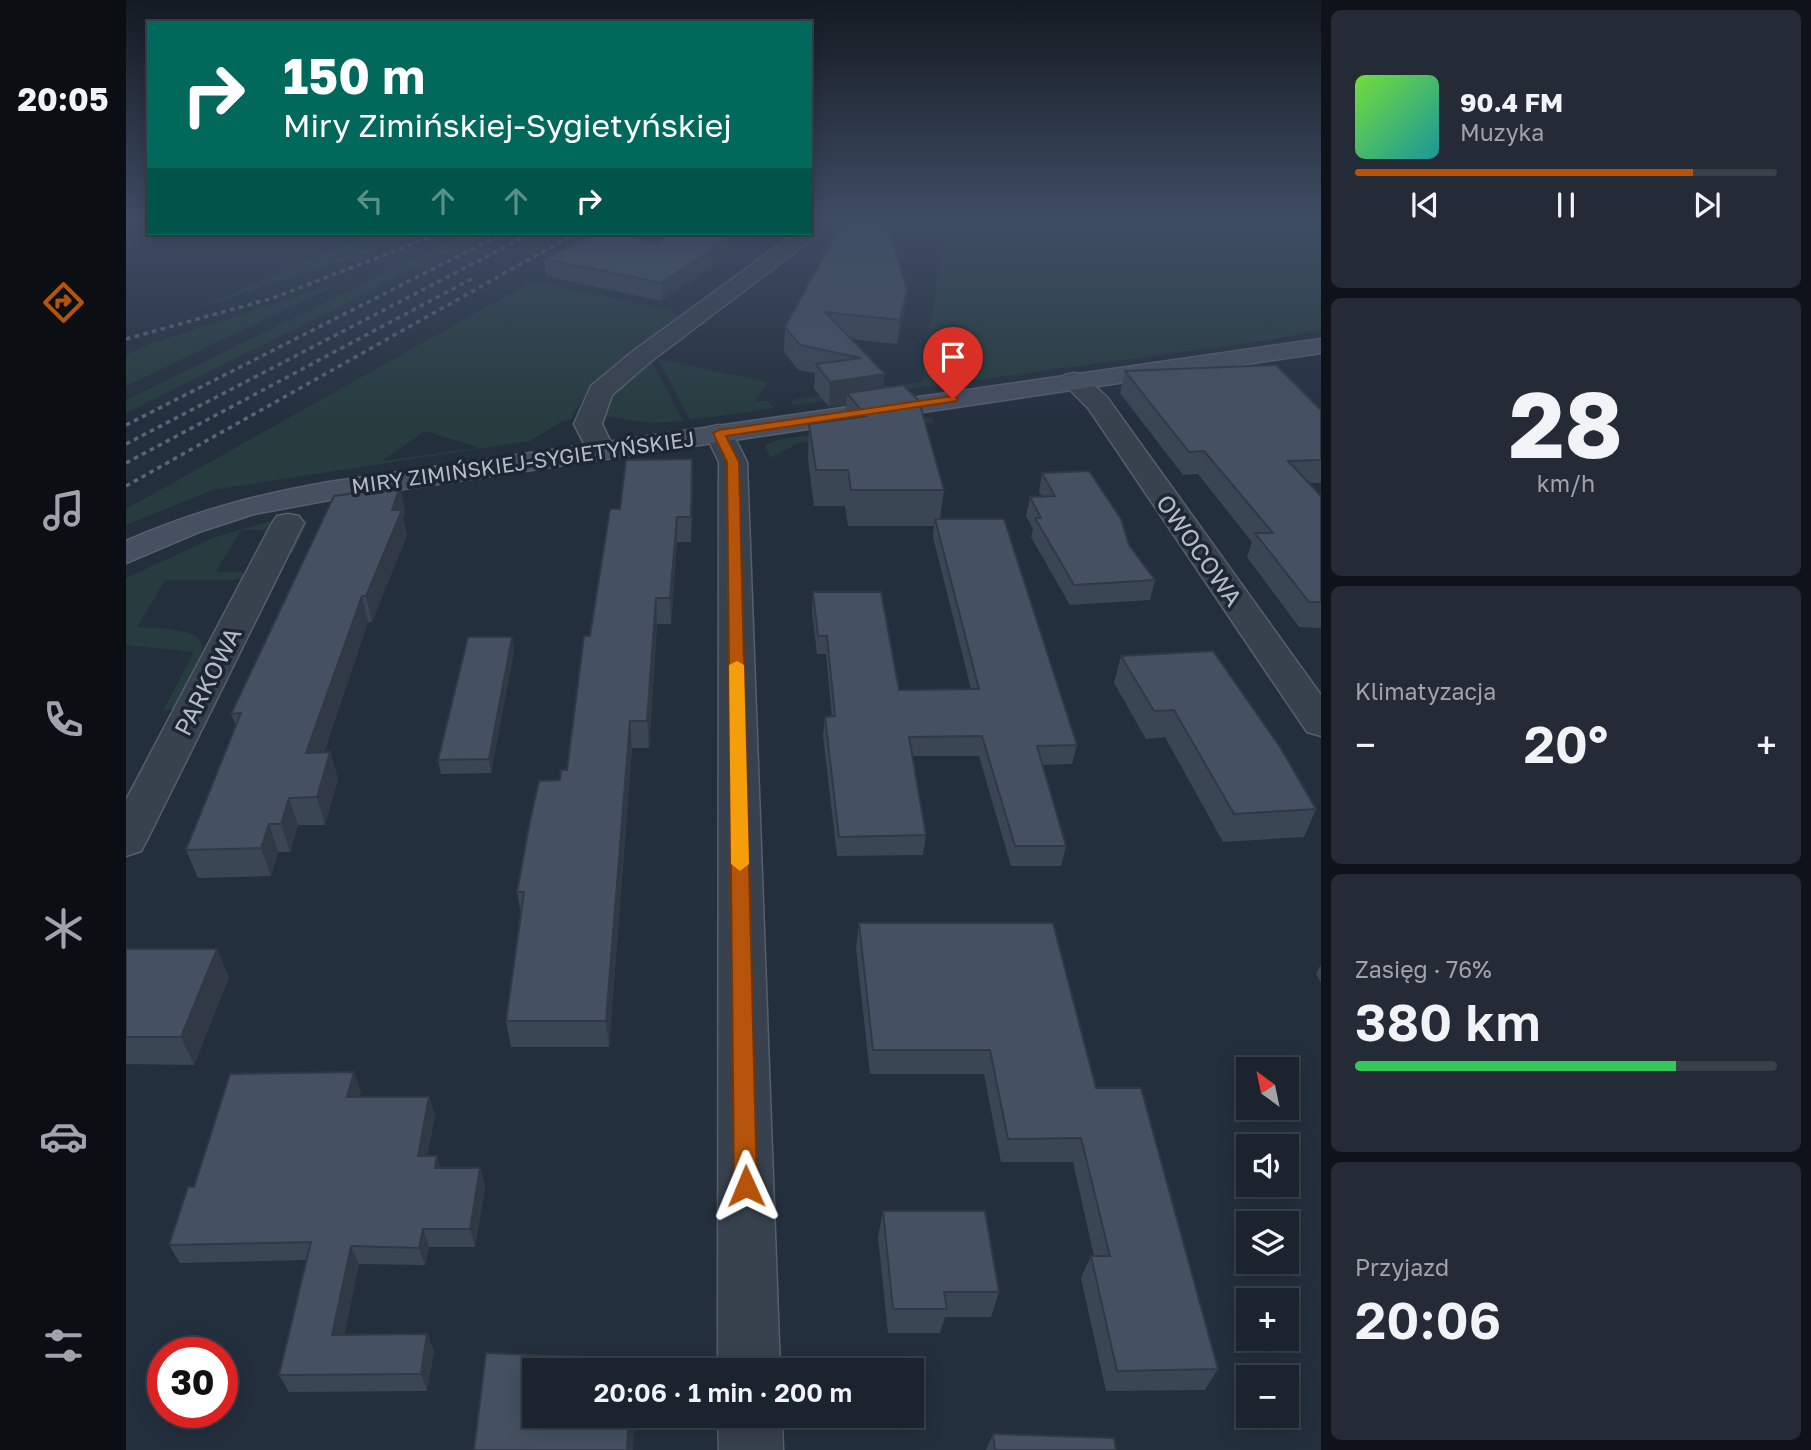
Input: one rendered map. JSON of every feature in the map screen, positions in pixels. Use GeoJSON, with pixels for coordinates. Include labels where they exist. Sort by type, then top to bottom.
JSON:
{"type":"FeatureCollection","features":[{"type":"Feature","properties":{"kind":"street"},"geometry":{"type":"LineString","coordinates":[[601,451],[588,424],[600,392],[641,357],[736,287]]}},
{"type":"Feature","properties":{"kind":"street","name":"MIRY ZIMIŃSKIEJ-SYGIETYŃSKIEJ"},"geometry":{"type":"LineString","coordinates":[[126,553],[188,525],[248,506],[329,491],[1313,346]]}},
{"type":"Feature","properties":{"kind":"street","name":"OWOCOWA"},"geometry":{"type":"LineString","coordinates":[[1074,381],[1098,403],[1321,723]]}},
{"type":"Feature","properties":{"kind":"street"},"geometry":{"type":"LineString","coordinates":[[719,433],[733,462],[749,1358]]}},
{"type":"Feature","properties":{"kind":"street","name":"PARKOWA"},"geometry":{"type":"LineString","coordinates":[[126,840],[288,523]]}},
{"type":"Feature","properties":{"kind":"street"},"geometry":{"type":"LineString","coordinates":[[750,1428],[751,1450]]}},
{"type":"Feature","properties":{"kind":"green space"},"geometry":{"type":"Polygon","coordinates":[[[247,287],[263,287],[195,309],[247,287]]]}},
{"type":"Feature","properties":{"kind":"green space"},"geometry":{"type":"Polygon","coordinates":[[[333,287],[126,386],[126,355],[153,343],[333,287]]]}},
{"type":"Feature","properties":{"kind":"green space"},"geometry":{"type":"Polygon","coordinates":[[[357,287],[381,287],[126,413],[126,400],[357,287]]]}},
{"type":"Feature","properties":{"kind":"green space"},"geometry":{"type":"Polygon","coordinates":[[[523,287],[559,287],[671,311],[683,318],[602,382],[576,410],[571,420],[563,421],[530,441],[212,490],[126,525],[126,509],[523,287]],[[425,431],[382,461],[478,448],[425,431]]]}},
{"type":"Feature","properties":{"kind":"green space"},"geometry":{"type":"Polygon","coordinates":[[[936,287],[1321,287],[1321,330],[1275,339],[793,405],[791,402],[795,399],[923,382],[924,348],[936,287]]]}},
{"type":"Feature","properties":{"kind":"green space"},"geometry":{"type":"Polygon","coordinates":[[[658,359],[768,382],[754,402],[768,401],[774,408],[690,420],[658,359]]]}},
{"type":"Feature","properties":{"kind":"green space"},"geometry":{"type":"Polygon","coordinates":[[[646,361],[652,362],[683,421],[653,423],[602,416],[609,394],[646,361]]]}},
{"type":"Feature","properties":{"kind":"green space"},"geometry":{"type":"Polygon","coordinates":[[[932,417],[935,423],[799,443],[770,458],[765,445],[782,439],[932,417]]]}},
{"type":"Feature","properties":{"kind":"green space"},"geometry":{"type":"Polygon","coordinates":[[[288,516],[308,521],[293,553],[287,552],[269,530],[241,530],[216,572],[242,572],[245,577],[237,580],[165,580],[137,627],[184,632],[196,637],[201,644],[201,654],[175,708],[163,711],[194,652],[126,645],[126,578],[215,537],[288,516]]]}},
{"type":"Feature","properties":{"kind":"building"},"geometry":{"type":"Polygon","coordinates":[[[807,287],[906,287],[900,320],[825,312],[885,374],[830,382],[816,364],[861,358],[800,345],[785,327],[807,287]]]}},
{"type":"Feature","properties":{"kind":"building"},"geometry":{"type":"Polygon","coordinates":[[[1276,365],[1321,410],[1321,460],[1288,461],[1321,496],[1321,602],[1309,602],[1255,533],[1273,533],[1204,451],[1189,452],[1125,371],[1276,365]]]}},
{"type":"Feature","properties":{"kind":"building"},"geometry":{"type":"Polygon","coordinates":[[[903,385],[919,401],[944,490],[851,490],[848,470],[816,470],[809,424],[866,416],[847,393],[903,385]]]}},
{"type":"Feature","properties":{"kind":"building"},"geometry":{"type":"Polygon","coordinates":[[[692,459],[691,517],[677,517],[670,598],[656,598],[647,721],[630,721],[606,1021],[506,1021],[524,892],[517,892],[530,821],[539,781],[560,780],[561,770],[567,770],[584,636],[590,636],[610,509],[620,509],[626,460],[692,459]]]}},
{"type":"Feature","properties":{"kind":"building"},"geometry":{"type":"Polygon","coordinates":[[[1089,471],[1121,519],[1129,545],[1155,580],[1074,585],[1035,518],[1041,518],[1030,497],[1055,496],[1042,473],[1089,471]]]}},
{"type":"Feature","properties":{"kind":"building"},"geometry":{"type":"Polygon","coordinates":[[[400,487],[392,510],[402,510],[366,596],[362,596],[306,753],[330,752],[317,797],[289,798],[281,824],[269,824],[261,848],[186,850],[241,713],[231,714],[334,496],[400,487]]]}},
{"type":"Feature","properties":{"kind":"building"},"geometry":{"type":"Polygon","coordinates":[[[935,519],[1004,519],[1077,745],[1037,746],[1066,846],[1015,846],[982,736],[909,737],[926,835],[839,837],[825,717],[835,716],[827,636],[818,636],[813,592],[881,592],[899,690],[979,689],[935,519]]]}},
{"type":"Feature","properties":{"kind":"building"},"geometry":{"type":"Polygon","coordinates":[[[468,637],[512,637],[489,759],[438,760],[468,637]]]}},
{"type":"Feature","properties":{"kind":"building"},"geometry":{"type":"Polygon","coordinates":[[[1213,651],[1280,747],[1316,809],[1234,814],[1174,710],[1154,711],[1121,656],[1213,651]]]}},
{"type":"Feature","properties":{"kind":"building"},"geometry":{"type":"Polygon","coordinates":[[[859,923],[1053,923],[1096,1088],[1141,1088],[1218,1369],[1117,1371],[1091,1256],[1110,1256],[1081,1138],[1008,1139],[990,1050],[873,1050],[859,923]]]}},
{"type":"Feature","properties":{"kind":"building"},"geometry":{"type":"Polygon","coordinates":[[[126,949],[217,949],[181,1037],[126,1037],[126,949]]]}},
{"type":"Feature","properties":{"kind":"building"},"geometry":{"type":"Polygon","coordinates":[[[354,1072],[347,1097],[429,1097],[418,1156],[437,1156],[435,1168],[480,1168],[470,1229],[423,1229],[419,1248],[351,1246],[332,1335],[427,1334],[421,1374],[279,1375],[311,1242],[169,1245],[188,1187],[194,1187],[230,1074],[354,1072]]]}},
{"type":"Feature","properties":{"kind":"building"},"geometry":{"type":"Polygon","coordinates":[[[883,1211],[985,1211],[999,1292],[944,1292],[947,1309],[893,1309],[883,1211]]]}},
{"type":"Feature","properties":{"kind":"building"},"geometry":{"type":"Polygon","coordinates":[[[486,1353],[608,1358],[522,1358],[522,1428],[628,1428],[627,1450],[474,1450],[486,1353]]]}},
{"type":"Feature","properties":{"kind":"building"},"geometry":{"type":"Polygon","coordinates":[[[993,1434],[1114,1438],[1116,1450],[995,1450],[993,1434]]]}},
{"type":"Feature","properties":{"kind":"railway"},"geometry":{"type":"LineString","coordinates":[[126,339],[273,298],[302,287]]}},
{"type":"Feature","properties":{"kind":"railway"},"geometry":{"type":"LineString","coordinates":[[126,425],[398,287]]}},
{"type":"Feature","properties":{"kind":"railway"},"geometry":{"type":"LineString","coordinates":[[126,444],[429,287]]}},
{"type":"Feature","properties":{"kind":"railway"},"geometry":{"type":"LineString","coordinates":[[126,463],[457,287]]}},
{"type":"Feature","properties":{"kind":"railway"},"geometry":{"type":"LineString","coordinates":[[126,486],[481,287]]}},
{"type":"Feature","properties":{"kind":"slow traffic"},"geometry":{"type":"LineString","coordinates":[[737,665],[740,864]]}},
{"type":"Feature","properties":{"kind":"route"},"geometry":{"type":"LineString","coordinates":[[746,1186],[733,462],[719,433],[953,399]]}}]}
